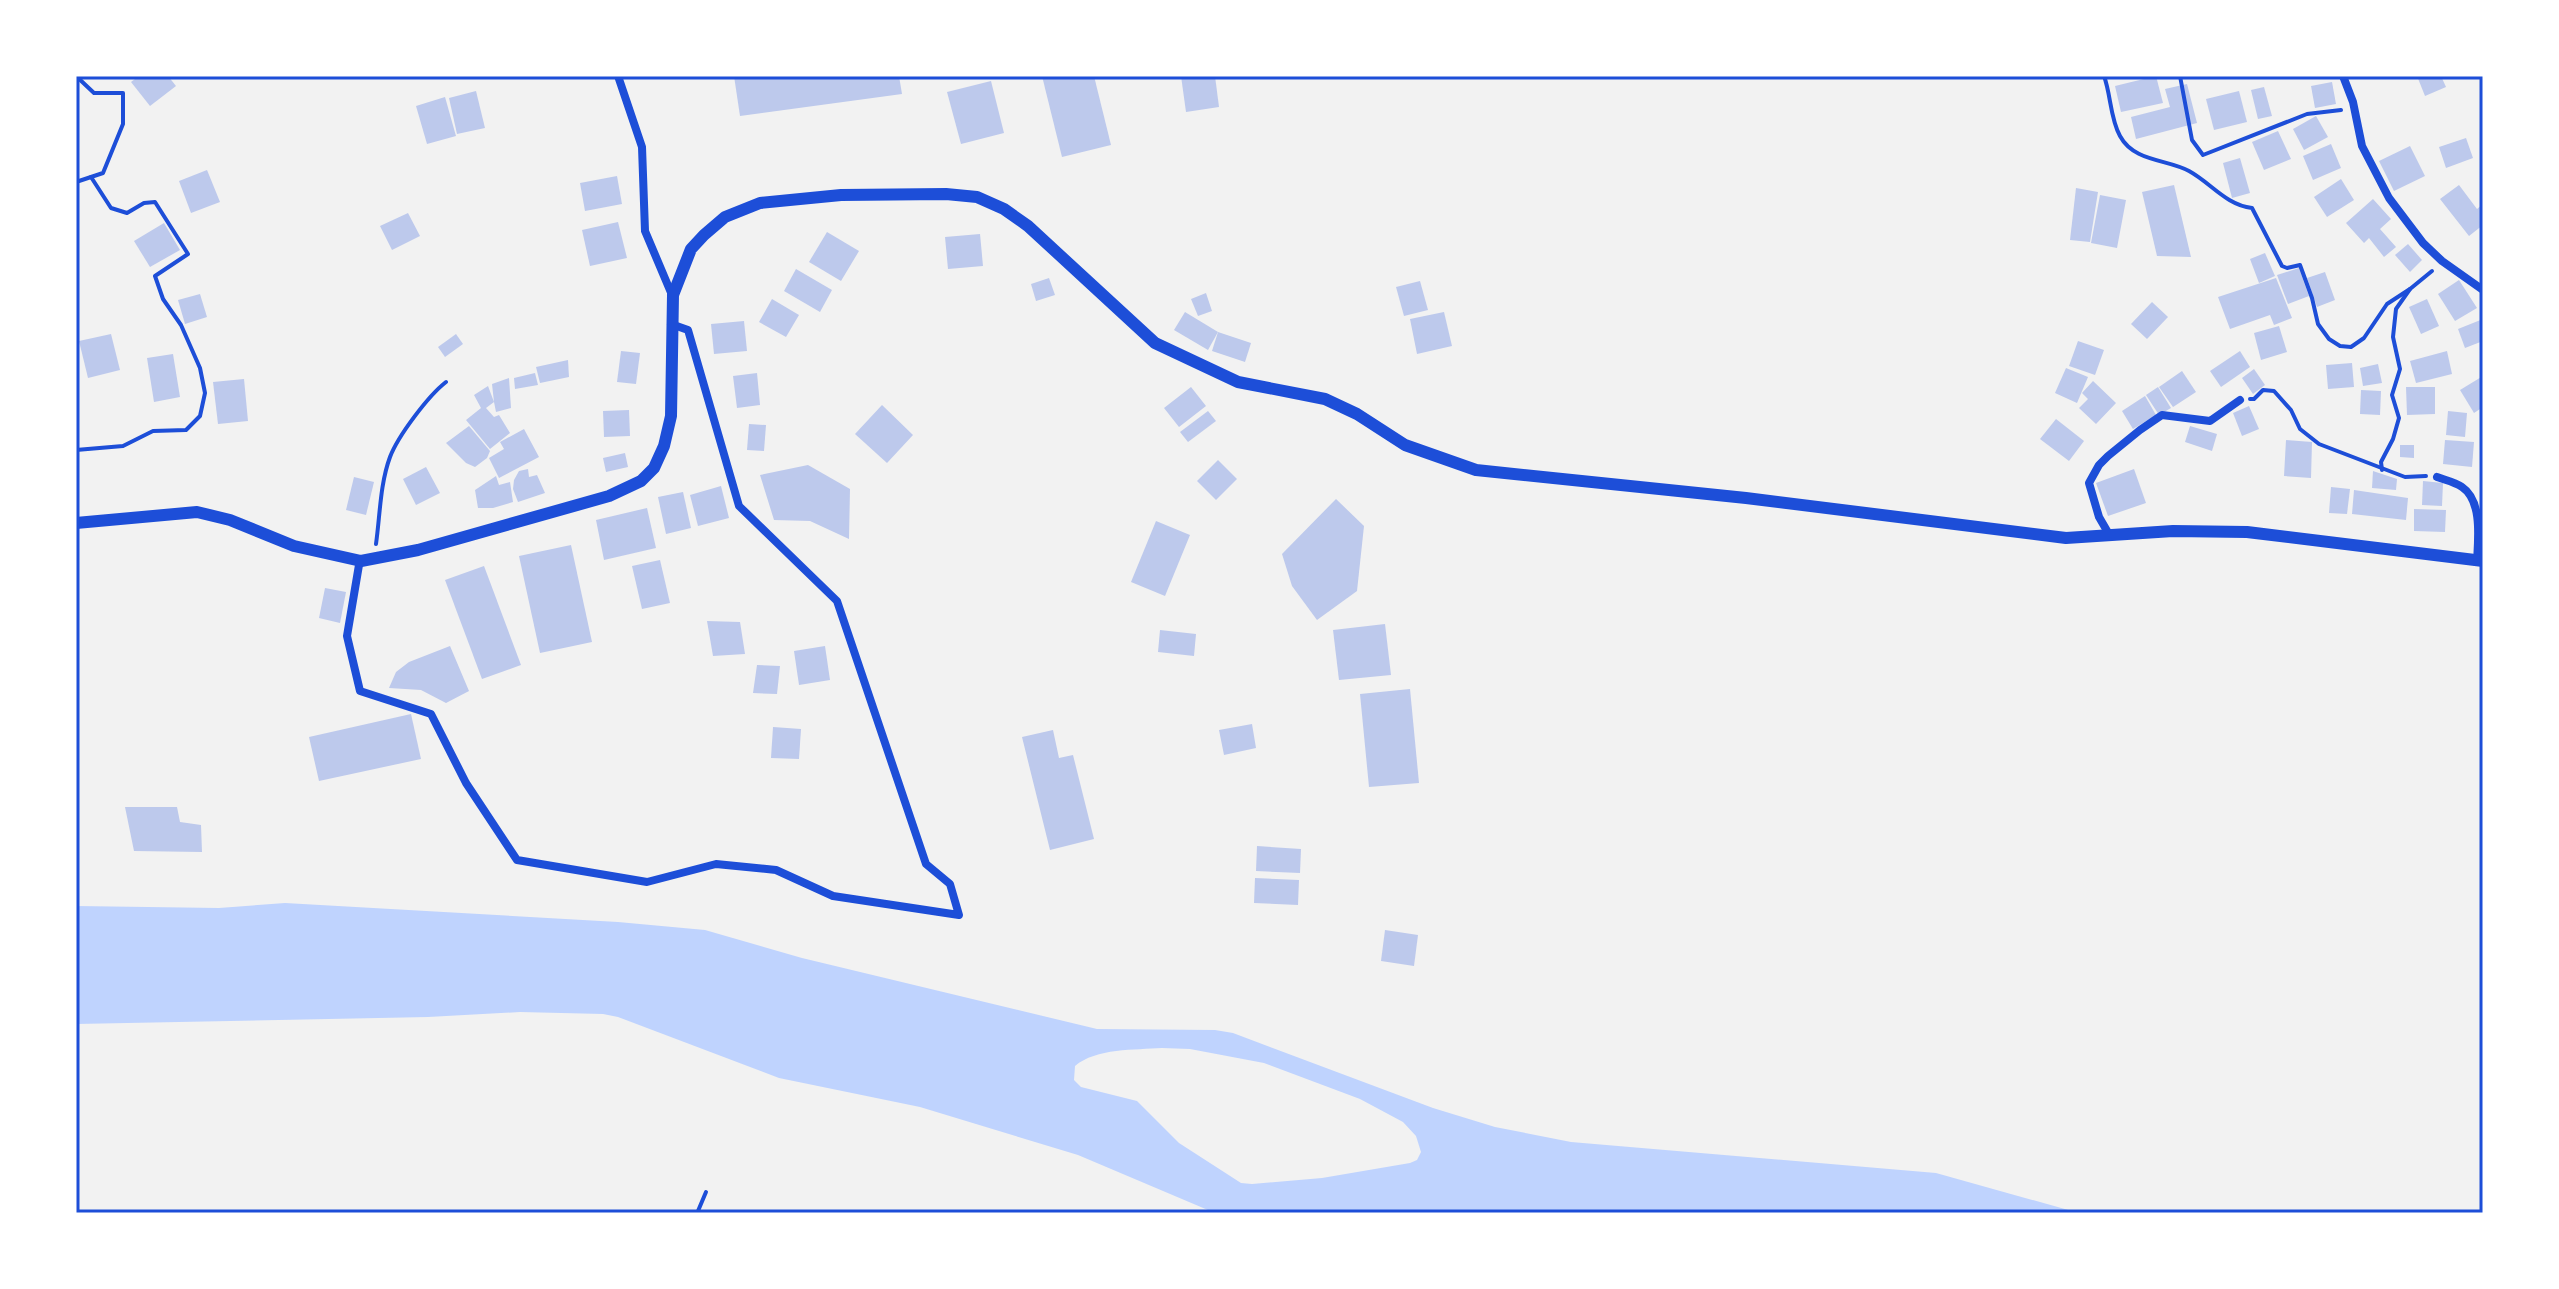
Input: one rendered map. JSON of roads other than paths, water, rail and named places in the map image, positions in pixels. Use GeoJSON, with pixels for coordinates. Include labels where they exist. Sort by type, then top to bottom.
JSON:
{"type":"FeatureCollection","features":[{"type":"Feature","properties":{"kind":"main road"},"geometry":{"type":"LineString","coordinates":[[76,523],[197,512],[230,520],[294,546],[361,561],[418,550],[609,496],[641,481],[654,468],[664,446],[671,416],[673,295],[691,249],[704,235],[725,217],[760,203],[841,195],[946,194],[977,197],[1004,209],[1028,226],[1155,343],[1238,382],[1325,399],[1357,414],[1405,445],[1476,470],[1746,498],[2066,538],[2173,531],[2247,532],[2480,562]]}},
{"type":"Feature","properties":{"kind":"street"},"geometry":{"type":"LineString","coordinates":[[618,76],[642,147],[645,231],[673,295]]}},
{"type":"Feature","properties":{"kind":"street"},"geometry":{"type":"LineString","coordinates":[[2343,76],[2355,108],[2362,146],[2389,198],[2423,243],[2442,261],[2483,290]]}},
{"type":"Feature","properties":{"kind":"street"},"geometry":{"type":"LineString","coordinates":[[360,559],[347,636],[360,691],[431,714],[466,783],[517,860],[647,882],[716,864],[776,870],[833,896],[959,915],[950,884],[926,864],[837,601],[739,506],[688,330],[671,324]]}},
{"type":"Feature","properties":{"kind":"street"},"geometry":{"type":"LineString","coordinates":[[2110,536],[2099,517],[2089,483],[2099,465],[2162,415],[2210,421],[2240,400]]}},
{"type":"Feature","properties":{"kind":"street"},"geometry":{"type":"LineString","coordinates":[[2437,477],[2464,487],[2473,501],[2480,562]]}},
{"type":"Feature","properties":{"kind":"water"},"geometry":{"type":"Polygon","coordinates":[[[285,903],[618,922],[705,930],[802,958],[1097,1029],[1215,1030],[1233,1033],[1433,1108],[1495,1127],[1571,1142],[1936,1173],[2079,1213],[1215,1213],[1078,1155],[920,1107],[779,1078],[603,1014],[520,1012],[428,1017],[76,1024],[76,906],[219,908],[285,903]],[[1190,1049],[1105,1053],[1075,1066],[1074,1080],[1081,1087],[1137,1101],[1179,1143],[1241,1183],[1322,1178],[1410,1163],[1417,1160],[1421,1152],[1416,1136],[1403,1122],[1360,1099],[1264,1063],[1190,1049]]]}}]}
